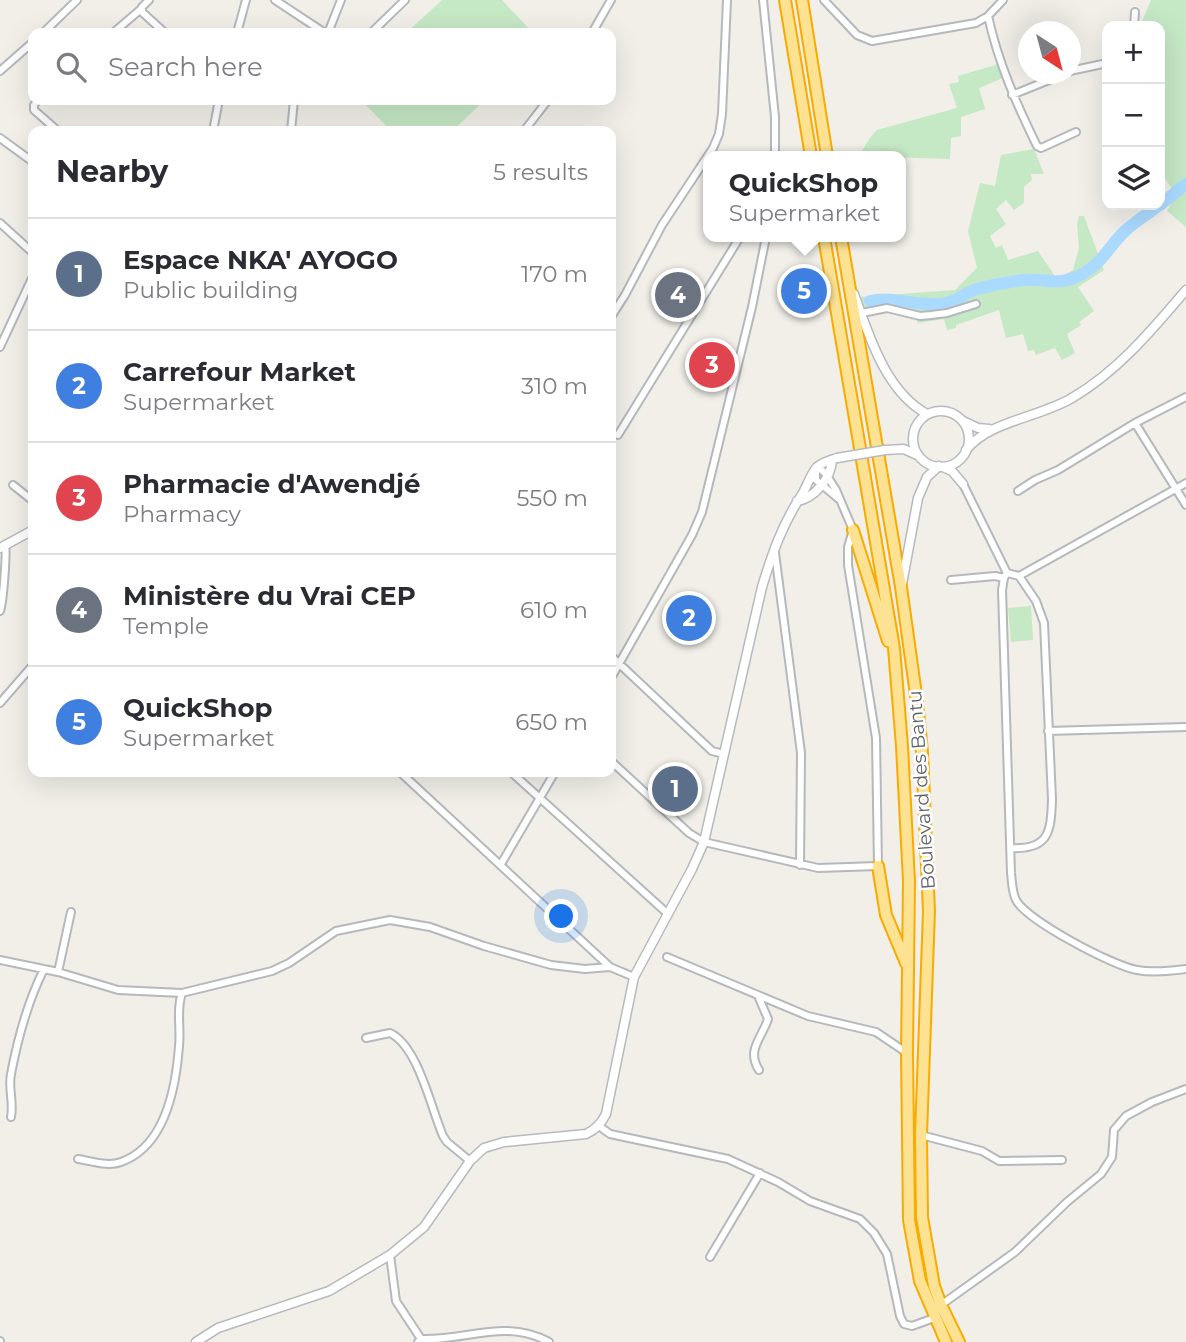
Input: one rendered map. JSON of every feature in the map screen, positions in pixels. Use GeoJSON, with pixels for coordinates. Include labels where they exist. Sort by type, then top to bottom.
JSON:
{"type":"FeatureCollection","features":[{"type":"Feature","properties":{"kind":"highway"},"geometry":{"type":"LineString","coordinates":[[785,0],[810,151]]}},
{"type":"Feature","properties":{"kind":"highway"},"geometry":{"type":"LineString","coordinates":[[805,3],[826,151]]}},
{"type":"Feature","properties":{"kind":"highway","name":"Boulevard des Bantu"},"geometry":{"type":"LineString","coordinates":[[825,242],[894,648],[909,881],[909,1220],[920,1282],[946,1342]]}},
{"type":"Feature","properties":{"kind":"highway","name":"Boulevard des Bantu"},"geometry":{"type":"LineString","coordinates":[[842,242],[901,587],[917,702],[929,911],[921,1135],[922,1217],[930,1267],[941,1305],[959,1342]]}},
{"type":"Feature","properties":{"kind":"highway"},"geometry":{"type":"LineString","coordinates":[[853,530],[888,642],[894,648]]}},
{"type":"Feature","properties":{"kind":"highway"},"geometry":{"type":"LineString","coordinates":[[878,866],[887,915],[907,966]]}},
{"type":"Feature","properties":{"kind":"main road"},"geometry":{"type":"LineString","coordinates":[[849,278],[892,380],[908,401],[927,414]]}},
{"type":"Feature","properties":{"kind":"main road"},"geometry":{"type":"LineString","coordinates":[[901,587],[918,499],[927,478],[941,466],[964,454],[980,435],[1048,410],[1072,398],[1104,376],[1186,290]]}},
{"type":"Feature","properties":{"kind":"main road"},"geometry":{"type":"LineString","coordinates":[[896,448],[904,443],[927,414],[942,411],[957,415],[978,428],[992,429]]}},
{"type":"Feature","properties":{"kind":"main road"},"geometry":{"type":"LineString","coordinates":[[963,421],[969,435],[960,472],[963,484]]}},
{"type":"Feature","properties":{"kind":"main road"},"geometry":{"type":"LineString","coordinates":[[914,429],[913,443],[919,456]]}},
{"type":"Feature","properties":{"kind":"main road"},"geometry":{"type":"LineString","coordinates":[[195,1342],[218,1328],[329,1291],[390,1255],[424,1227],[470,1161],[484,1148],[494,1143],[586,1134],[599,1126],[606,1114],[634,977],[704,842],[762,587],[774,547],[797,501],[817,468],[834,459],[896,448],[908,449],[929,464],[952,471],[963,484]]}},
{"type":"Feature","properties":{"kind":"main road"},"geometry":{"type":"LineString","coordinates":[[797,501],[805,500],[828,477],[834,459]]}},
{"type":"Feature","properties":{"kind":"main road"},"geometry":{"type":"LineString","coordinates":[[2,547],[28,533]]}},
{"type":"Feature","properties":{"kind":"street"},"geometry":{"type":"LineString","coordinates":[[48,28],[77,0]]}},
{"type":"Feature","properties":{"kind":"street"},"geometry":{"type":"LineString","coordinates":[[119,28],[149,0]]}},
{"type":"Feature","properties":{"kind":"street"},"geometry":{"type":"LineString","coordinates":[[238,28],[246,0]]}},
{"type":"Feature","properties":{"kind":"street"},"geometry":{"type":"LineString","coordinates":[[275,0],[318,28]]}},
{"type":"Feature","properties":{"kind":"street"},"geometry":{"type":"LineString","coordinates":[[328,28],[341,0]]}},
{"type":"Feature","properties":{"kind":"street"},"geometry":{"type":"LineString","coordinates":[[377,28],[405,0]]}},
{"type":"Feature","properties":{"kind":"street"},"geometry":{"type":"LineString","coordinates":[[595,28],[611,0]]}},
{"type":"Feature","properties":{"kind":"street"},"geometry":{"type":"LineString","coordinates":[[711,151],[719,134],[722,114],[727,0]]}},
{"type":"Feature","properties":{"kind":"street"},"geometry":{"type":"LineString","coordinates":[[762,0],[775,117],[775,151]]}},
{"type":"Feature","properties":{"kind":"street"},"geometry":{"type":"LineString","coordinates":[[824,0],[857,35],[872,41],[970,24],[988,16],[1003,0]]}},
{"type":"Feature","properties":{"kind":"street"},"geometry":{"type":"LineString","coordinates":[[141,9],[160,28]]}},
{"type":"Feature","properties":{"kind":"street"},"geometry":{"type":"LineString","coordinates":[[1134,21],[1135,12]]}},
{"type":"Feature","properties":{"kind":"street"},"geometry":{"type":"LineString","coordinates":[[988,16],[995,51],[1012,95],[1039,147],[1076,132]]}},
{"type":"Feature","properties":{"kind":"street"},"geometry":{"type":"LineString","coordinates":[[0,71],[28,46]]}},
{"type":"Feature","properties":{"kind":"street"},"geometry":{"type":"LineString","coordinates":[[1081,69],[1102,64]]}},
{"type":"Feature","properties":{"kind":"street"},"geometry":{"type":"LineString","coordinates":[[1012,95],[1039,84]]}},
{"type":"Feature","properties":{"kind":"street"},"geometry":{"type":"LineString","coordinates":[[34,105],[34,110],[52,126]]}},
{"type":"Feature","properties":{"kind":"street"},"geometry":{"type":"LineString","coordinates":[[214,126],[218,105]]}},
{"type":"Feature","properties":{"kind":"street"},"geometry":{"type":"LineString","coordinates":[[291,126],[294,105]]}},
{"type":"Feature","properties":{"kind":"street"},"geometry":{"type":"LineString","coordinates":[[528,126],[544,105]]}},
{"type":"Feature","properties":{"kind":"street"},"geometry":{"type":"LineString","coordinates":[[0,138],[28,158]]}},
{"type":"Feature","properties":{"kind":"street"},"geometry":{"type":"LineString","coordinates":[[616,309],[662,225],[703,163]]}},
{"type":"Feature","properties":{"kind":"street"},"geometry":{"type":"LineString","coordinates":[[0,223],[28,248]]}},
{"type":"Feature","properties":{"kind":"street"},"geometry":{"type":"LineString","coordinates":[[618,435],[737,242]]}},
{"type":"Feature","properties":{"kind":"street"},"geometry":{"type":"LineString","coordinates":[[616,669],[692,536],[702,512],[752,307],[765,242]]}},
{"type":"Feature","properties":{"kind":"street"},"geometry":{"type":"LineString","coordinates":[[0,347],[28,287]]}},
{"type":"Feature","properties":{"kind":"street"},"geometry":{"type":"LineString","coordinates":[[862,313],[887,308],[920,316],[947,313],[976,304]]}},
{"type":"Feature","properties":{"kind":"street"},"geometry":{"type":"LineString","coordinates":[[1018,491],[1135,423],[1186,397]]}},
{"type":"Feature","properties":{"kind":"street"},"geometry":{"type":"LineString","coordinates":[[1135,423],[1186,505]]}},
{"type":"Feature","properties":{"kind":"street"},"geometry":{"type":"LineString","coordinates":[[616,766],[690,833],[704,842],[818,868],[878,866],[876,738],[848,565],[848,547],[853,530],[828,477],[817,468]]}},
{"type":"Feature","properties":{"kind":"street"},"geometry":{"type":"LineString","coordinates":[[817,468],[816,479],[839,500]]}},
{"type":"Feature","properties":{"kind":"street"},"geometry":{"type":"LineString","coordinates":[[951,580],[1020,576],[1186,483]]}},
{"type":"Feature","properties":{"kind":"street"},"geometry":{"type":"LineString","coordinates":[[963,484],[1005,576],[1002,599],[1011,873],[1016,899],[1034,917],[1090,951],[1122,966],[1153,972],[1186,969]]}},
{"type":"Feature","properties":{"kind":"street"},"geometry":{"type":"LineString","coordinates":[[13,485],[28,497]]}},
{"type":"Feature","properties":{"kind":"street"},"geometry":{"type":"LineString","coordinates":[[0,611],[4,600],[3,572],[7,552],[2,547]]}},
{"type":"Feature","properties":{"kind":"street"},"geometry":{"type":"LineString","coordinates":[[774,547],[801,753],[800,865]]}},
{"type":"Feature","properties":{"kind":"street"},"geometry":{"type":"LineString","coordinates":[[848,565],[861,559]]}},
{"type":"Feature","properties":{"kind":"street"},"geometry":{"type":"LineString","coordinates":[[1011,848],[1035,845],[1047,836],[1051,827],[1044,623],[1036,601],[1020,576]]}},
{"type":"Feature","properties":{"kind":"street"},"geometry":{"type":"LineString","coordinates":[[616,660],[712,751],[724,754]]}},
{"type":"Feature","properties":{"kind":"street"},"geometry":{"type":"LineString","coordinates":[[0,703],[28,671]]}},
{"type":"Feature","properties":{"kind":"street"},"geometry":{"type":"LineString","coordinates":[[1048,731],[1186,727]]}},
{"type":"Feature","properties":{"kind":"street"},"geometry":{"type":"LineString","coordinates":[[405,777],[610,967],[634,977]]}},
{"type":"Feature","properties":{"kind":"street"},"geometry":{"type":"LineString","coordinates":[[516,777],[668,914]]}},
{"type":"Feature","properties":{"kind":"street"},"geometry":{"type":"LineString","coordinates":[[500,864],[552,777]]}},
{"type":"Feature","properties":{"kind":"street"},"geometry":{"type":"LineString","coordinates":[[58,972],[71,912]]}},
{"type":"Feature","properties":{"kind":"street"},"geometry":{"type":"LineString","coordinates":[[0,960],[58,972],[118,990],[182,993],[272,971],[336,932],[390,920],[430,927],[551,965],[585,969],[610,967]]}},
{"type":"Feature","properties":{"kind":"street"},"geometry":{"type":"LineString","coordinates":[[667,957],[759,998],[808,1016],[876,1032],[907,1053]]}},
{"type":"Feature","properties":{"kind":"street"},"geometry":{"type":"LineString","coordinates":[[11,1117],[11,1075],[20,1029],[32,993],[44,969]]}},
{"type":"Feature","properties":{"kind":"street"},"geometry":{"type":"LineString","coordinates":[[78,1159],[107,1164],[120,1163],[139,1150],[159,1126],[167,1112],[173,1087],[179,1048],[179,1001],[182,993]]}},
{"type":"Feature","properties":{"kind":"street"},"geometry":{"type":"LineString","coordinates":[[759,998],[768,1019],[753,1051],[754,1063],[759,1070]]}},
{"type":"Feature","properties":{"kind":"street"},"geometry":{"type":"LineString","coordinates":[[366,1038],[390,1033],[403,1042],[422,1079],[443,1136],[470,1161]]}},
{"type":"Feature","properties":{"kind":"street"},"geometry":{"type":"LineString","coordinates":[[941,1305],[1015,1252],[1067,1202],[1101,1174],[1112,1157],[1114,1130],[1126,1116],[1186,1089]]}},
{"type":"Feature","properties":{"kind":"street"},"geometry":{"type":"LineString","coordinates":[[599,1126],[610,1134],[709,1154],[760,1173],[810,1201],[856,1217],[874,1233],[887,1254],[904,1324],[912,1326],[934,1318]]}},
{"type":"Feature","properties":{"kind":"street"},"geometry":{"type":"LineString","coordinates":[[921,1135],[982,1151],[999,1161],[1062,1160]]}},
{"type":"Feature","properties":{"kind":"street"},"geometry":{"type":"LineString","coordinates":[[710,1257],[760,1173]]}},
{"type":"Feature","properties":{"kind":"street"},"geometry":{"type":"LineString","coordinates":[[390,1255],[396,1301],[421,1341],[452,1339],[490,1330],[510,1330],[548,1342]]}},
{"type":"Feature","properties":{"kind":"green space"},"geometry":{"type":"Polygon","coordinates":[[[442,0],[502,0],[528,28],[411,28],[442,0]]]}},
{"type":"Feature","properties":{"kind":"green space"},"geometry":{"type":"Polygon","coordinates":[[[1151,0],[1186,0],[1186,227],[1167,211],[1176,195],[1165,178],[1165,21],[1142,21],[1151,0]]]}},
{"type":"Feature","properties":{"kind":"green space"},"geometry":{"type":"Polygon","coordinates":[[[999,64],[1003,78],[979,88],[985,109],[961,117],[961,136],[951,138],[950,159],[906,158],[906,151],[862,151],[877,130],[957,108],[949,84],[959,82],[958,76],[999,64]]]}},
{"type":"Feature","properties":{"kind":"green space"},"geometry":{"type":"Polygon","coordinates":[[[366,105],[480,105],[457,126],[386,126],[366,105]]]}},
{"type":"Feature","properties":{"kind":"green space"},"geometry":{"type":"Polygon","coordinates":[[[1034,149],[1044,174],[1031,174],[1032,180],[1024,187],[1024,203],[1014,210],[1006,200],[996,209],[1006,224],[990,236],[996,248],[1002,245],[1008,260],[1038,251],[1057,279],[1073,270],[1079,248],[1077,225],[1079,216],[1084,216],[1104,270],[1078,287],[1094,311],[1079,322],[1081,325],[1067,334],[1075,353],[1062,360],[1055,348],[1036,355],[1034,350],[1028,351],[1023,334],[1006,338],[999,310],[947,330],[944,319],[918,323],[910,309],[866,314],[860,297],[955,290],[977,268],[968,231],[980,183],[995,186],[1001,155],[1034,149]]]}},
{"type":"Feature","properties":{"kind":"green space"},"geometry":{"type":"Polygon","coordinates":[[[1031,606],[1033,640],[1011,642],[1008,608],[1031,606]]]}},
{"type":"Feature","properties":{"kind":"waterway"},"geometry":{"type":"LineString","coordinates":[[1165,201],[1186,184]]}},
{"type":"Feature","properties":{"kind":"waterway"},"geometry":{"type":"LineString","coordinates":[[870,301],[940,304],[974,290],[1000,284],[1026,280],[1065,281],[1084,273],[1097,263],[1125,231],[1152,210]]}},
{"type":"Feature","properties":{"kind":"place","name":"QuickShop"},"geometry":{"type":"Point","coordinates":[804,291]}},
{"type":"Feature","properties":{"kind":"place","name":"Ministère du Vrai CEP"},"geometry":{"type":"Point","coordinates":[678,295]}},
{"type":"Feature","properties":{"kind":"place","name":"Pharmacie d'Awendjé"},"geometry":{"type":"Point","coordinates":[712,365]}},
{"type":"Feature","properties":{"kind":"place","name":"Carrefour Market"},"geometry":{"type":"Point","coordinates":[689,618]}},
{"type":"Feature","properties":{"kind":"place","name":"Espace NKA' AYOGO"},"geometry":{"type":"Point","coordinates":[675,789]}}]}
